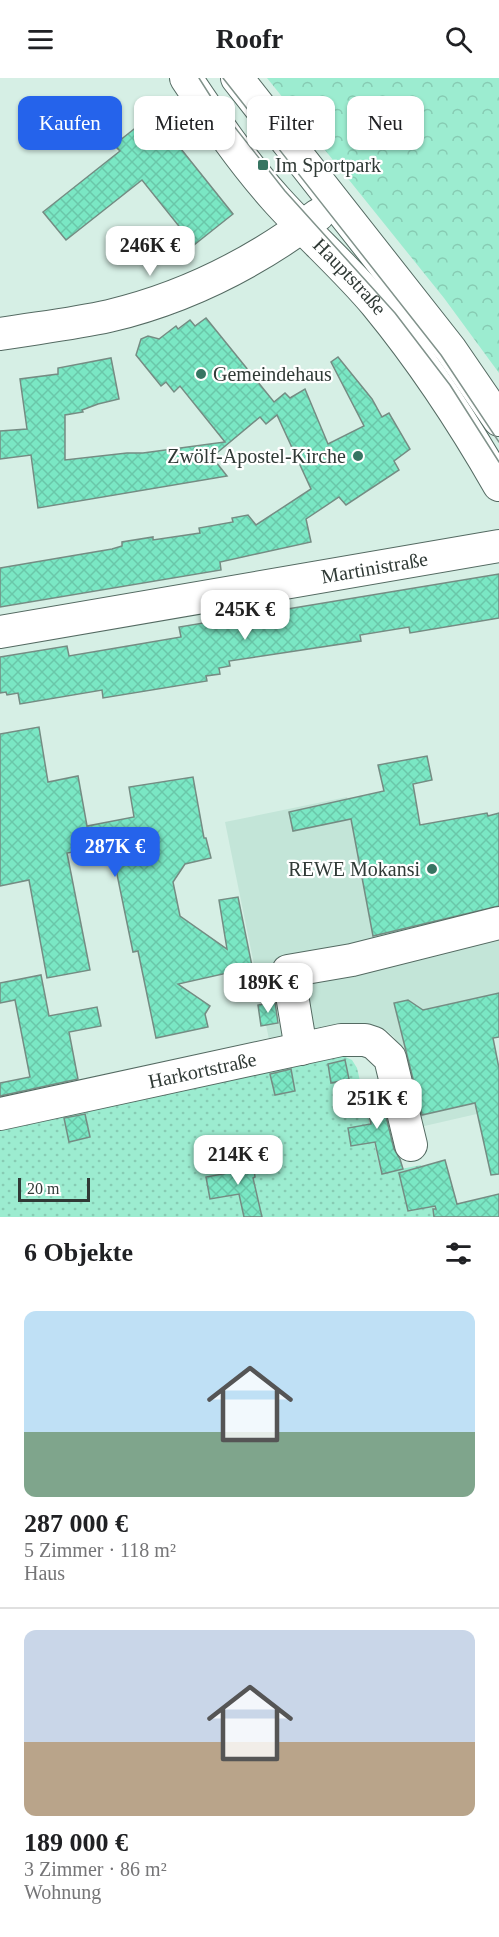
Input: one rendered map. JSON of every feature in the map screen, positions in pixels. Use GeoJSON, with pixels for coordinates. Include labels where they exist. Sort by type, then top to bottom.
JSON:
{"type":"FeatureCollection","features":[{"type":"Feature","properties":{"kind":"street","name":"Hauptstraße"},"geometry":{"type":"LineString","coordinates":[[186,78],[228,141],[275,198],[374,303],[417,356],[476,444],[499,485]]}},
{"type":"Feature","properties":{"kind":"street","name":"Hauptstraße"},"geometry":{"type":"LineString","coordinates":[[237,78],[451,350],[499,420]]}},
{"type":"Feature","properties":{"kind":"street"},"geometry":{"type":"LineString","coordinates":[[0,334],[108,316],[183,293],[243,264],[302,226],[334,202]]}},
{"type":"Feature","properties":{"kind":"street","name":"Martinistraße"},"geometry":{"type":"LineString","coordinates":[[0,632],[499,546]]}},
{"type":"Feature","properties":{"kind":"street"},"geometry":{"type":"LineString","coordinates":[[301,1049],[288,971],[352,960],[499,923]]}},
{"type":"Feature","properties":{"kind":"street","name":"Harkortstraße"},"geometry":{"type":"LineString","coordinates":[[0,1114],[341,1040],[365,1040],[384,1050],[393,1066],[411,1145]]}},
{"type":"Feature","properties":{"kind":"shaded area"},"geometry":{"type":"Polygon","coordinates":[[[347,797],[355,836],[418,814],[420,825],[487,813],[495,858],[499,858],[499,993],[481,1113],[420,1127],[400,1048],[394,1037],[386,1030],[376,1026],[357,1025],[270,1044],[266,1025],[282,1022],[278,1002],[262,1004],[225,822],[347,797]]]}},
{"type":"Feature","properties":{"kind":"green space"},"geometry":{"type":"Polygon","coordinates":[[[267,78],[499,78],[499,373],[444,298],[325,150],[335,150],[335,96],[281,96],[267,78]]]}},
{"type":"Feature","properties":{"kind":"green space"},"geometry":{"type":"Polygon","coordinates":[[[341,1055],[352,1060],[357,1068],[381,1173],[421,1165],[437,1217],[0,1217],[0,1128],[341,1055]]]}},
{"type":"Feature","properties":{"kind":"building"},"geometry":{"type":"Polygon","coordinates":[[[134,129],[134,150],[182,150],[233,214],[194,245],[142,180],[66,240],[43,212],[119,150],[122,150],[122,139],[134,129]]]}},
{"type":"Feature","properties":{"kind":"building"},"geometry":{"type":"Polygon","coordinates":[[[206,318],[274,402],[285,393],[290,398],[305,389],[328,444],[364,426],[331,362],[338,357],[372,399],[382,417],[389,413],[410,449],[394,461],[399,470],[346,505],[339,497],[306,519],[311,542],[220,562],[221,570],[0,607],[0,568],[112,549],[122,546],[122,542],[200,533],[199,528],[233,522],[232,518],[248,515],[256,525],[311,489],[277,415],[266,424],[260,417],[212,457],[227,476],[38,508],[31,455],[0,459],[0,431],[27,429],[20,379],[58,374],[58,368],[111,358],[119,399],[98,404],[82,410],[83,412],[65,415],[65,460],[225,442],[180,386],[174,392],[166,382],[161,386],[136,355],[141,339],[148,336],[159,339],[176,326],[178,329],[190,320],[195,326],[206,318]]]}},
{"type":"Feature","properties":{"kind":"building"},"geometry":{"type":"Polygon","coordinates":[[[499,574],[499,618],[410,633],[409,627],[360,635],[361,641],[229,661],[230,666],[219,668],[220,674],[206,676],[207,681],[103,698],[102,690],[20,704],[18,693],[7,695],[6,692],[0,693],[0,657],[67,646],[69,656],[181,637],[179,627],[499,574]]]}},
{"type":"Feature","properties":{"kind":"building"},"geometry":{"type":"Polygon","coordinates":[[[39,727],[48,782],[78,776],[87,826],[134,817],[129,787],[193,777],[204,838],[206,838],[211,858],[185,864],[173,882],[180,916],[227,949],[219,900],[238,897],[254,967],[178,984],[210,1006],[205,1014],[208,1027],[156,1038],[138,951],[133,952],[111,845],[67,853],[90,970],[47,978],[29,880],[0,886],[0,734],[39,727]]]}},
{"type":"Feature","properties":{"kind":"building"},"geometry":{"type":"Polygon","coordinates":[[[427,756],[432,780],[413,784],[420,825],[487,813],[488,816],[499,813],[499,906],[373,936],[351,819],[293,831],[289,812],[384,791],[378,765],[427,756]]]}},
{"type":"Feature","properties":{"kind":"building"},"geometry":{"type":"Polygon","coordinates":[[[41,975],[49,1016],[97,1007],[101,1026],[69,1032],[78,1079],[0,1096],[0,1083],[30,1077],[15,1000],[0,1003],[0,983],[41,975]]]}},
{"type":"Feature","properties":{"kind":"building"},"geometry":{"type":"Polygon","coordinates":[[[499,993],[499,1037],[493,1038],[499,1068],[499,1174],[491,1175],[475,1103],[422,1115],[394,1003],[408,1000],[423,1010],[499,993]]]}},
{"type":"Feature","properties":{"kind":"building"},"geometry":{"type":"Polygon","coordinates":[[[275,1002],[278,1023],[261,1026],[258,1005],[275,1002]]]}},
{"type":"Feature","properties":{"kind":"building"},"geometry":{"type":"Polygon","coordinates":[[[345,1060],[349,1079],[331,1083],[328,1064],[345,1060]]]}},
{"type":"Feature","properties":{"kind":"building"},"geometry":{"type":"Polygon","coordinates":[[[291,1069],[295,1091],[275,1095],[270,1074],[291,1069]]]}},
{"type":"Feature","properties":{"kind":"building"},"geometry":{"type":"Polygon","coordinates":[[[377,1080],[394,1149],[403,1169],[382,1174],[375,1142],[351,1146],[348,1128],[371,1124],[362,1083],[377,1080]]]}},
{"type":"Feature","properties":{"kind":"building"},"geometry":{"type":"Polygon","coordinates":[[[85,1114],[90,1137],[69,1142],[64,1118],[85,1114]]]}},
{"type":"Feature","properties":{"kind":"building"},"geometry":{"type":"Polygon","coordinates":[[[252,1155],[255,1177],[253,1178],[262,1217],[244,1217],[239,1194],[210,1199],[206,1177],[234,1172],[232,1159],[252,1155]]]}},
{"type":"Feature","properties":{"kind":"building"},"geometry":{"type":"Polygon","coordinates":[[[445,1160],[457,1204],[499,1194],[499,1217],[434,1217],[435,1206],[408,1211],[399,1173],[445,1160]]]}},
{"type":"Feature","properties":{"kind":"tram line"},"geometry":{"type":"LineString","coordinates":[[199,78],[211,97],[285,191],[395,313],[450,385],[499,462]]}},
{"type":"Feature","properties":{"kind":"tram line"},"geometry":{"type":"LineString","coordinates":[[223,78],[441,355],[499,442]]}},
{"type":"Feature","properties":{"kind":"place","name":"Im Sportpark"},"geometry":{"type":"Point","coordinates":[263,165]}},
{"type":"Feature","properties":{"kind":"place","name":"Gemeindehaus"},"geometry":{"type":"Point","coordinates":[201,374]}},
{"type":"Feature","properties":{"kind":"place","name":"Zwölf-Apostel-Kirche"},"geometry":{"type":"Point","coordinates":[358,456]}},
{"type":"Feature","properties":{"kind":"place","name":"REWE Mokansi"},"geometry":{"type":"Point","coordinates":[432,869]}}]}
